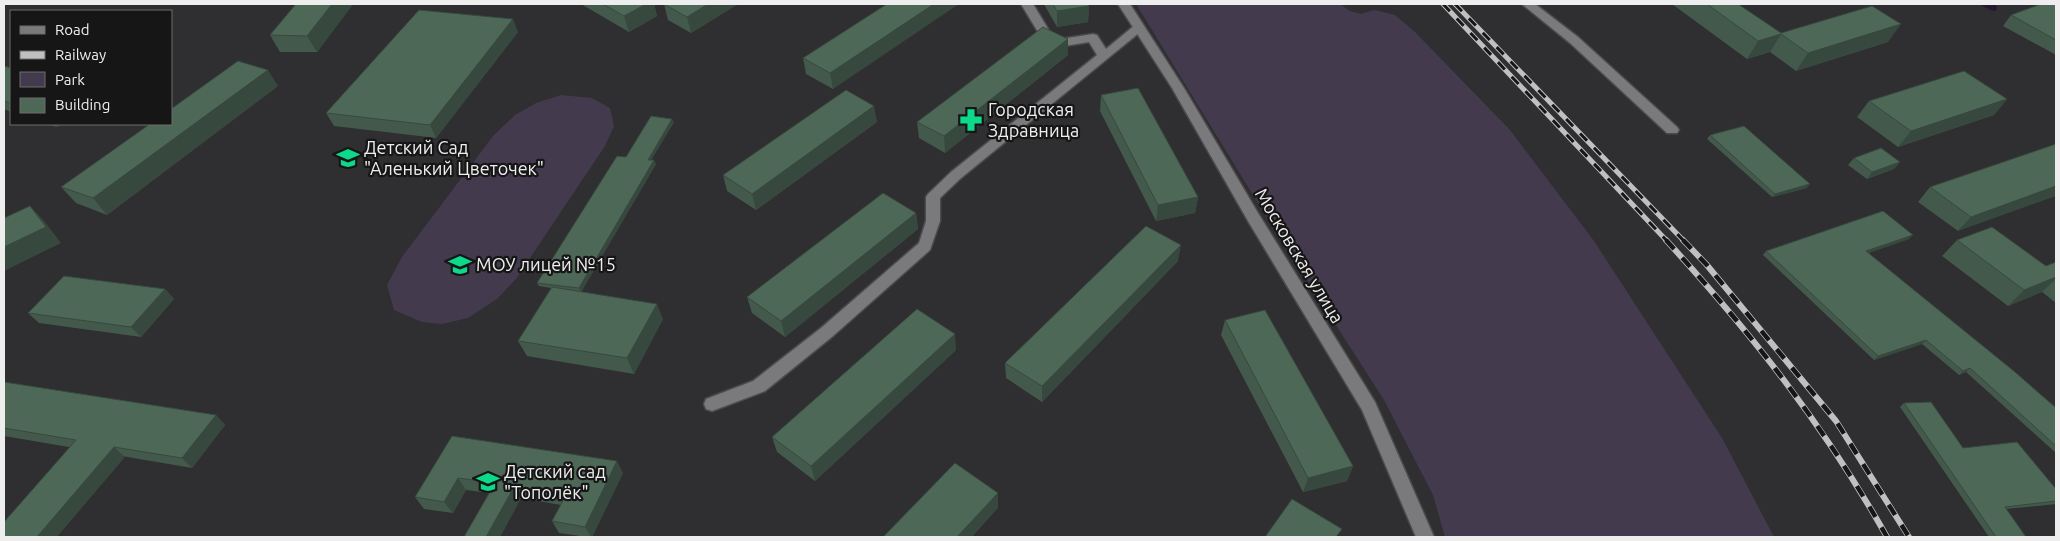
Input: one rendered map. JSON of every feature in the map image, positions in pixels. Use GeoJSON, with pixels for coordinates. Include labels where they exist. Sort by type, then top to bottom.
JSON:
{"type":"FeatureCollection","features":[{"type":"Feature","properties":{"kind":"street"},"geometry":{"type":"LineString","coordinates":[[1027,4],[1045,34],[1059,43],[1093,38],[1104,56]]}},
{"type":"Feature","properties":{"kind":"street","name":"Московская улица"},"geometry":{"type":"LineString","coordinates":[[1124,4],[1178,88],[1253,217],[1369,407],[1425,537]]}},
{"type":"Feature","properties":{"kind":"street"},"geometry":{"type":"LineString","coordinates":[[1528,4],[1574,40],[1672,130]]}},
{"type":"Feature","properties":{"kind":"street"},"geometry":{"type":"LineString","coordinates":[[712,404],[759,386],[827,332],[925,246],[933,221],[933,197],[956,175],[1139,28]]}},
{"type":"Feature","properties":{"kind":"green space"},"geometry":{"type":"Polygon","coordinates":[[[1136,4],[1340,4],[1350,11],[1361,14],[1374,10],[1395,15],[1415,32],[1510,130],[1594,241],[1722,438],[1774,537],[1445,537],[1433,495],[1384,400],[1261,208],[1136,4]]]}},
{"type":"Feature","properties":{"kind":"green space"},"geometry":{"type":"Polygon","coordinates":[[[561,95],[592,98],[610,108],[614,126],[605,146],[516,279],[497,299],[468,318],[442,324],[422,322],[394,310],[387,285],[402,257],[493,136],[515,115],[536,103],[561,95]]]}},
{"type":"Feature","properties":{"kind":"building"},"geometry":{"type":"Polygon","coordinates":[[[296,4],[332,4],[307,36],[270,35],[296,4]]]}},
{"type":"Feature","properties":{"kind":"building"},"geometry":{"type":"Polygon","coordinates":[[[603,4],[646,4],[624,16],[603,4]]]}},
{"type":"Feature","properties":{"kind":"building"},"geometry":{"type":"Polygon","coordinates":[[[664,4],[708,4],[687,17],[664,4]]]}},
{"type":"Feature","properties":{"kind":"building"},"geometry":{"type":"Polygon","coordinates":[[[887,4],[934,4],[830,73],[803,58],[887,4]]]}},
{"type":"Feature","properties":{"kind":"building"},"geometry":{"type":"Polygon","coordinates":[[[1053,4],[1088,4],[1089,6],[1057,11],[1053,4]]]}},
{"type":"Feature","properties":{"kind":"building"},"geometry":{"type":"Polygon","coordinates":[[[1707,4],[1738,4],[1781,33],[1872,6],[1901,24],[1808,53],[1781,34],[1758,41],[1707,4]]]}},
{"type":"Feature","properties":{"kind":"building"},"geometry":{"type":"Polygon","coordinates":[[[2041,4],[2056,4],[2056,40],[2011,15],[2041,4]]]}},
{"type":"Feature","properties":{"kind":"building"},"geometry":{"type":"Polygon","coordinates":[[[419,10],[513,19],[430,125],[326,113],[419,10]]]}},
{"type":"Feature","properties":{"kind":"building"},"geometry":{"type":"Polygon","coordinates":[[[1043,27],[1068,39],[944,136],[917,122],[1043,27]]]}},
{"type":"Feature","properties":{"kind":"building"},"geometry":{"type":"Polygon","coordinates":[[[238,61],[268,70],[93,198],[61,187],[149,125],[172,125],[172,108],[238,61]]]}},
{"type":"Feature","properties":{"kind":"building"},"geometry":{"type":"Polygon","coordinates":[[[4,66],[10,68],[10,103],[4,101],[4,66]]]}},
{"type":"Feature","properties":{"kind":"building"},"geometry":{"type":"Polygon","coordinates":[[[1964,71],[2007,99],[1911,131],[1869,101],[1964,71]]]}},
{"type":"Feature","properties":{"kind":"building"},"geometry":{"type":"Polygon","coordinates":[[[1138,88],[1198,197],[1158,205],[1101,95],[1138,88]]]}},
{"type":"Feature","properties":{"kind":"building"},"geometry":{"type":"Polygon","coordinates":[[[846,90],[874,106],[752,194],[723,175],[846,90]]]}},
{"type":"Feature","properties":{"kind":"building"},"geometry":{"type":"Polygon","coordinates":[[[651,116],[672,119],[648,160],[654,160],[579,288],[537,283],[617,156],[626,157],[651,116]]]}},
{"type":"Feature","properties":{"kind":"building"},"geometry":{"type":"Polygon","coordinates":[[[1744,126],[1810,184],[1775,194],[1710,135],[1744,126]]]}},
{"type":"Feature","properties":{"kind":"building"},"geometry":{"type":"Polygon","coordinates":[[[2056,144],[2056,186],[1971,217],[1930,187],[2056,144]]]}},
{"type":"Feature","properties":{"kind":"building"},"geometry":{"type":"Polygon","coordinates":[[[1881,148],[1900,162],[1872,172],[1854,158],[1881,148]]]}},
{"type":"Feature","properties":{"kind":"building"},"geometry":{"type":"Polygon","coordinates":[[[883,193],[916,213],[781,321],[747,297],[883,193]]]}},
{"type":"Feature","properties":{"kind":"building"},"geometry":{"type":"Polygon","coordinates":[[[30,206],[46,227],[4,247],[4,218],[30,206]]]}},
{"type":"Feature","properties":{"kind":"building"},"geometry":{"type":"Polygon","coordinates":[[[1883,211],[1913,235],[1866,251],[2056,406],[2056,446],[1970,368],[1963,371],[1926,340],[1878,356],[1766,251],[1883,211]]]}},
{"type":"Feature","properties":{"kind":"building"},"geometry":{"type":"Polygon","coordinates":[[[1146,226],[1181,245],[1042,386],[1005,363],[1146,226]]]}},
{"type":"Feature","properties":{"kind":"building"},"geometry":{"type":"Polygon","coordinates":[[[1992,227],[2046,266],[2056,262],[2056,277],[2024,290],[1957,240],[1992,227]]]}},
{"type":"Feature","properties":{"kind":"building"},"geometry":{"type":"Polygon","coordinates":[[[64,276],[165,289],[131,327],[28,313],[64,276]]]}},
{"type":"Feature","properties":{"kind":"building"},"geometry":{"type":"Polygon","coordinates":[[[552,287],[657,304],[627,358],[518,341],[552,287]]]}},
{"type":"Feature","properties":{"kind":"building"},"geometry":{"type":"Polygon","coordinates":[[[917,309],[955,334],[811,466],[772,437],[917,309]]]}},
{"type":"Feature","properties":{"kind":"building"},"geometry":{"type":"Polygon","coordinates":[[[1265,310],[1353,466],[1308,478],[1225,320],[1265,310]]]}},
{"type":"Feature","properties":{"kind":"building"},"geometry":{"type":"Polygon","coordinates":[[[4,382],[216,415],[182,458],[114,447],[37,537],[4,537],[4,522],[76,440],[4,428],[4,382]]]}},
{"type":"Feature","properties":{"kind":"building"},"geometry":{"type":"Polygon","coordinates":[[[1931,402],[1963,448],[2017,442],[2056,489],[2056,501],[2005,507],[2026,537],[1996,537],[1904,403],[1931,402]]]}},
{"type":"Feature","properties":{"kind":"building"},"geometry":{"type":"Polygon","coordinates":[[[452,436],[617,461],[585,527],[552,521],[566,495],[514,487],[486,537],[464,537],[495,483],[458,478],[444,502],[415,497],[452,436]]]}},
{"type":"Feature","properties":{"kind":"building"},"geometry":{"type":"Polygon","coordinates":[[[955,463],[998,493],[957,537],[883,537],[955,463]]]}},
{"type":"Feature","properties":{"kind":"building"},"geometry":{"type":"Polygon","coordinates":[[[1292,499],[1342,529],[1336,537],[1265,537],[1292,499]]]}},
{"type":"Feature","properties":{"kind":"waterway"},"geometry":{"type":"LineString","coordinates":[[1985,4],[1994,8]]}},
{"type":"Feature","properties":{"kind":"railway"},"geometry":{"type":"LineString","coordinates":[[1443,4],[1667,241]]}},
{"type":"Feature","properties":{"kind":"railway"},"geometry":{"type":"LineString","coordinates":[[1455,4],[1684,241]]}},
{"type":"Feature","properties":{"kind":"railway"},"geometry":{"type":"LineString","coordinates":[[1666,240],[1728,310],[1785,382],[1838,457],[1887,537]]}},
{"type":"Feature","properties":{"kind":"railway"},"geometry":{"type":"LineString","coordinates":[[1683,240],[1706,264],[1836,421],[1909,537]]}},
{"type":"Feature","properties":{"kind":"place","name":"Городская Здравница"},"geometry":{"type":"Point","coordinates":[971,120]}},
{"type":"Feature","properties":{"kind":"place","name":"Детский Сад \"Аленький Цветочек\""},"geometry":{"type":"Point","coordinates":[348,158]}},
{"type":"Feature","properties":{"kind":"place","name":"МОУ лицей №15"},"geometry":{"type":"Point","coordinates":[460,265]}},
{"type":"Feature","properties":{"kind":"place","name":"Детский сад \"Тополёк\""},"geometry":{"type":"Point","coordinates":[488,482]}}]}
